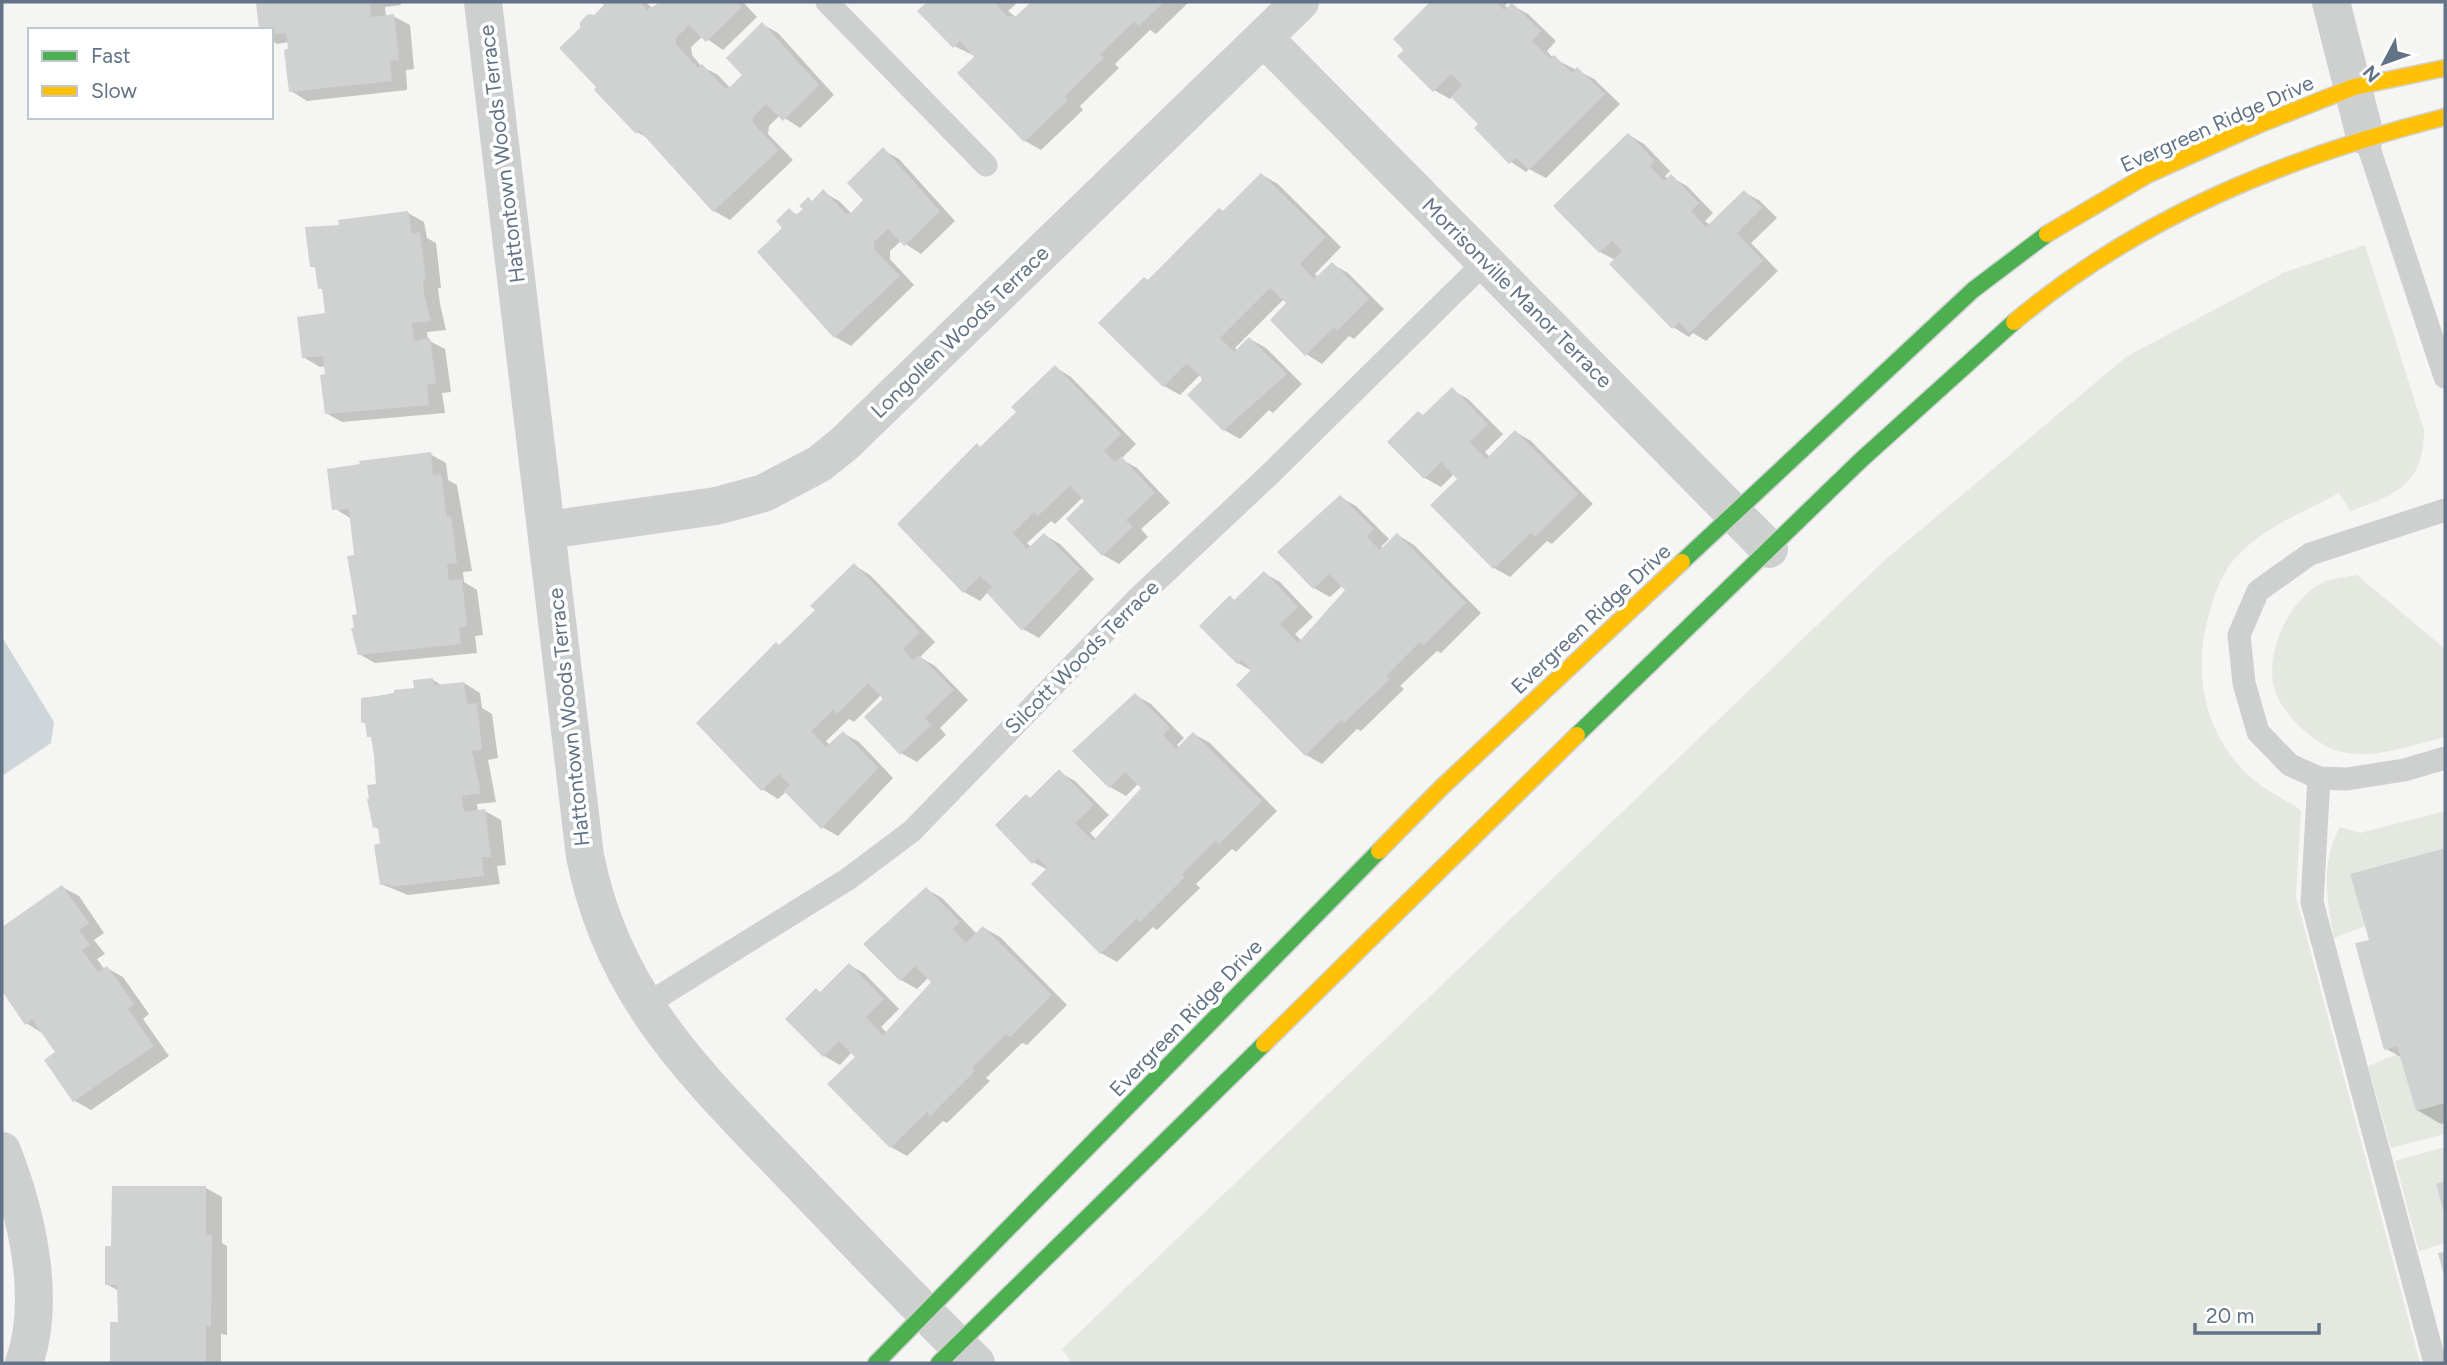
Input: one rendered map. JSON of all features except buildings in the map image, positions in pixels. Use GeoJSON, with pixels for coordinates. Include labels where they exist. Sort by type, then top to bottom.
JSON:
{"type":"FeatureCollection","features":[{"type":"Feature","properties":{"kind":"street","name":"Hattontown Woods Terrace"},"geometry":{"type":"LineString","coordinates":[[484,2],[548,530],[584,856],[604,928],[644,1006],[689,1067],[926,1314],[958,1357]]}},
{"type":"Feature","properties":{"kind":"street","name":"Longollen Woods Terrace"},"geometry":{"type":"LineString","coordinates":[[548,530],[716,506],[764,493],[820,464],[844,444],[1300,2]]}},
{"type":"Feature","properties":{"kind":"street"},"geometry":{"type":"LineString","coordinates":[[2331,2],[2365,136]]}},
{"type":"Feature","properties":{"kind":"street","name":"Morrisonville Manor Terrace"},"geometry":{"type":"LineString","coordinates":[[1264,38],[1769,549]]}},
{"type":"Feature","properties":{"kind":"street","name":"Evergreen Ridge Drive"},"geometry":{"type":"LineString","coordinates":[[876,1363],[1441,788],[1973,290],[2051,231],[2147,175],[2258,125],[2354,88],[2445,68]]}},
{"type":"Feature","properties":{"kind":"street"},"geometry":{"type":"LineString","coordinates":[[958,1357],[1378,929],[1931,395],[2054,288],[2121,243],[2203,199],[2365,136],[2445,117]]}},
{"type":"Feature","properties":{"kind":"street"},"geometry":{"type":"LineString","coordinates":[[2,1151],[28,1232],[34,1310],[30,1347],[24,1363]]}},
{"type":"Feature","properties":{"kind":"lane"},"geometry":{"type":"LineString","coordinates":[[833,4],[986,165]]}},
{"type":"Feature","properties":{"kind":"lane"},"geometry":{"type":"LineString","coordinates":[[2365,136],[2445,377]]}},
{"type":"Feature","properties":{"kind":"lane","name":"Silcott Woods Terrace"},"geometry":{"type":"LineString","coordinates":[[644,1006],[848,879],[912,831],[1137,600],[1485,262]]}},
{"type":"Feature","properties":{"kind":"lane"},"geometry":{"type":"LineString","coordinates":[[2445,510],[2310,554],[2258,591],[2239,635],[2244,683],[2258,732],[2290,765],[2319,778],[2347,779],[2404,770],[2445,758]]}},
{"type":"Feature","properties":{"kind":"lane"},"geometry":{"type":"LineString","coordinates":[[2319,778],[2312,902],[2435,1363]]}},
{"type":"Feature","properties":{"kind":"shaded area"},"geometry":{"type":"Polygon","coordinates":[[[2365,245],[2424,430],[2419,463],[2413,475],[2394,493],[2350,511],[2339,493],[2274,527],[2240,553],[2226,570],[2214,597],[2202,650],[2202,672],[2210,716],[2232,757],[2254,780],[2301,810],[2296,897],[2420,1363],[1072,1363],[1062,1349],[1886,559],[2126,357],[2285,272],[2365,245]]]}},
{"type":"Feature","properties":{"kind":"shaded area"},"geometry":{"type":"Polygon","coordinates":[[[2357,575],[2445,649],[2445,737],[2390,751],[2348,753],[2317,741],[2291,718],[2279,700],[2272,676],[2273,660],[2276,644],[2291,613],[2301,599],[2326,581],[2357,575]]]}},
{"type":"Feature","properties":{"kind":"shaded area"},"geometry":{"type":"Polygon","coordinates":[[[2,637],[54,722],[51,743],[2,776],[2,637]]]}},
{"type":"Feature","properties":{"kind":"shaded area"},"geometry":{"type":"Polygon","coordinates":[[[2445,811],[2445,848],[2350,874],[2365,926],[2334,938],[2327,868],[2340,827],[2360,833],[2445,811]]]}},
{"type":"Feature","properties":{"kind":"shaded area"},"geometry":{"type":"Polygon","coordinates":[[[2400,1053],[2416,1111],[2445,1103],[2445,1134],[2391,1148],[2368,1066],[2400,1053]]]}},
{"type":"Feature","properties":{"kind":"shaded area"},"geometry":{"type":"Polygon","coordinates":[[[2445,1147],[2445,1181],[2436,1184],[2445,1216],[2445,1243],[2419,1251],[2395,1161],[2445,1147]]]}},
{"type":"Feature","properties":{"kind":"traffic: fast"},"geometry":{"type":"LineString","coordinates":[[1682,562],[1973,290],[2047,234]]}},
{"type":"Feature","properties":{"kind":"traffic: fast"},"geometry":{"type":"LineString","coordinates":[[1577,735],[1861,460],[2014,322]]}},
{"type":"Feature","properties":{"kind":"traffic: fast"},"geometry":{"type":"LineString","coordinates":[[876,1363],[1379,851]]}},
{"type":"Feature","properties":{"kind":"traffic: fast"},"geometry":{"type":"LineString","coordinates":[[939,1363],[1264,1044]]}},
{"type":"Feature","properties":{"kind":"traffic: slow"},"geometry":{"type":"LineString","coordinates":[[2047,234],[2147,175],[2258,125],[2354,87],[2445,68]]}},
{"type":"Feature","properties":{"kind":"traffic: slow"},"geometry":{"type":"LineString","coordinates":[[2014,322],[2062,284],[2112,251],[2164,221],[2218,195],[2272,171],[2329,151],[2445,117]]}},
{"type":"Feature","properties":{"kind":"traffic: slow"},"geometry":{"type":"LineString","coordinates":[[1379,851],[1441,788],[1682,562]]}},
{"type":"Feature","properties":{"kind":"traffic: slow"},"geometry":{"type":"LineString","coordinates":[[1264,1044],[1577,735]]}}]}
